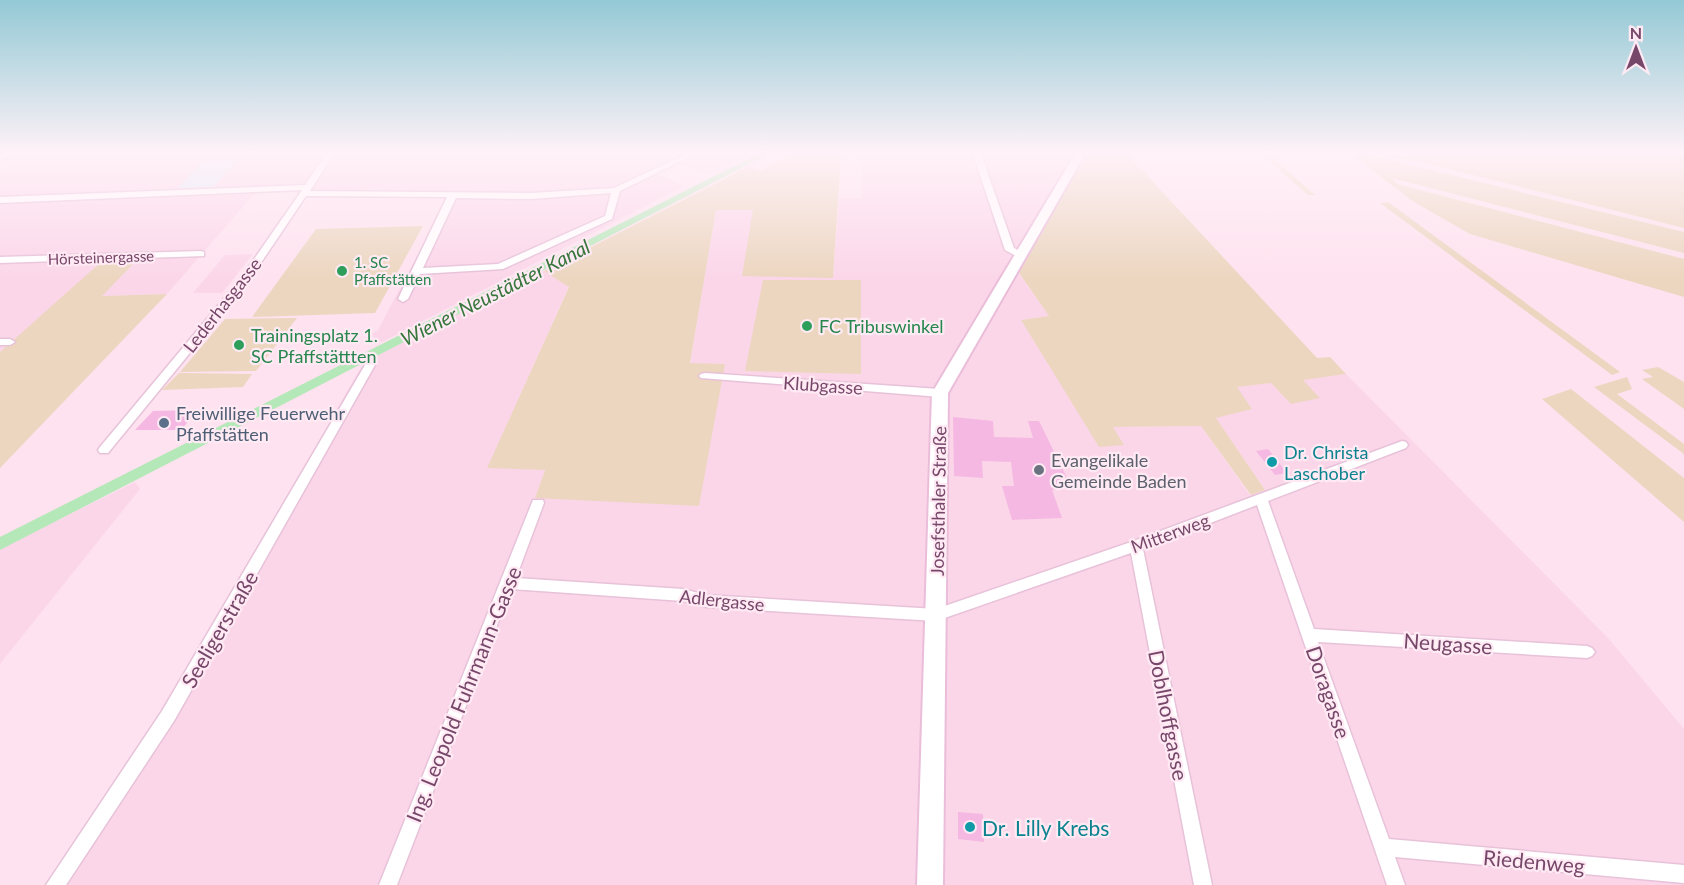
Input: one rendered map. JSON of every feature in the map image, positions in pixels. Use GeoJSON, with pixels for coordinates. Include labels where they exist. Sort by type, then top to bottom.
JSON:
{"type":"FeatureCollection","features":[{"type":"Feature","properties":{"kind":"street"},"geometry":{"type":"LineString","coordinates":[[0,200],[143,195]]}},
{"type":"Feature","properties":{"kind":"street","name":"Lederhasgasse"},"geometry":{"type":"LineString","coordinates":[[104,450],[245,280],[301,195]]}},
{"type":"Feature","properties":{"kind":"street"},"geometry":{"type":"LineString","coordinates":[[403,299],[452,195]]}},
{"type":"Feature","properties":{"kind":"street"},"geometry":{"type":"LineString","coordinates":[[504,195],[541,195]]}},
{"type":"Feature","properties":{"kind":"street"},"geometry":{"type":"LineString","coordinates":[[418,271],[485,270],[514,263],[609,217],[615,195]]}},
{"type":"Feature","properties":{"kind":"street"},"geometry":{"type":"LineString","coordinates":[[991,195],[1010,250],[1021,255]]}},
{"type":"Feature","properties":{"kind":"street","name":"Josefsthaler Straße"},"geometry":{"type":"LineString","coordinates":[[930,885],[940,393],[1056,195]]}},
{"type":"Feature","properties":{"kind":"street","name":"Hörsteinergasse"},"geometry":{"type":"LineString","coordinates":[[0,260],[201,254]]}},
{"type":"Feature","properties":{"kind":"street","name":"Seeligerstraße"},"geometry":{"type":"LineString","coordinates":[[55,885],[168,716],[370,365]]}},
{"type":"Feature","properties":{"kind":"street","name":"Klubgasse"},"geometry":{"type":"LineString","coordinates":[[705,376],[940,393]]}},
{"type":"Feature","properties":{"kind":"street","name":"Mitterweg"},"geometry":{"type":"LineString","coordinates":[[936,615],[1136,546],[1402,445]]}},
{"type":"Feature","properties":{"kind":"street","name":"Doragasse"},"geometry":{"type":"LineString","coordinates":[[1261,499],[1396,885]]}},
{"type":"Feature","properties":{"kind":"street","name":"Ing. Leopold Fuhrmann-Gasse"},"geometry":{"type":"LineString","coordinates":[[388,885],[538,503]]}},
{"type":"Feature","properties":{"kind":"street","name":"Doblhoffgasse"},"geometry":{"type":"LineString","coordinates":[[1136,546],[1203,885]]}},
{"type":"Feature","properties":{"kind":"street","name":"Adlergasse"},"geometry":{"type":"LineString","coordinates":[[508,583],[683,595],[706,601],[936,615]]}},
{"type":"Feature","properties":{"kind":"street","name":"Neugasse"},"geometry":{"type":"LineString","coordinates":[[1309,635],[1587,652]]}},
{"type":"Feature","properties":{"kind":"street","name":"Riedenweg"},"geometry":{"type":"LineString","coordinates":[[1383,848],[1684,874]]}},
{"type":"Feature","properties":{"kind":"shaded area"},"geometry":{"type":"Polygon","coordinates":[[[0,195],[253,195],[167,294],[101,296],[0,352],[0,195]]]}},
{"type":"Feature","properties":{"kind":"shaded area"},"geometry":{"type":"Polygon","coordinates":[[[319,195],[666,195],[382,342],[370,335],[378,330],[448,197],[319,195]]]}},
{"type":"Feature","properties":{"kind":"shaded area"},"geometry":{"type":"Polygon","coordinates":[[[692,195],[838,195],[833,278],[742,276],[753,210],[716,210],[690,363],[725,364],[699,506],[535,498],[545,470],[487,468],[569,287],[544,271],[692,195]]]}},
{"type":"Feature","properties":{"kind":"shaded area"},"geometry":{"type":"Polygon","coordinates":[[[862,195],[1049,195],[1009,260],[1049,316],[1022,320],[1113,427],[1201,426],[1250,495],[1265,490],[1216,418],[1236,387],[1346,374],[1608,638],[1684,729],[1684,885],[45,885],[170,703],[361,367],[392,346],[544,271],[569,286],[488,467],[545,470],[535,498],[725,364],[690,364],[716,210],[753,209],[833,278],[839,198],[862,198],[862,195]]]}},
{"type":"Feature","properties":{"kind":"shaded area"},"geometry":{"type":"Polygon","coordinates":[[[1062,195],[1165,195],[1317,358],[1330,357],[1346,374],[1303,380],[1320,398],[1291,404],[1271,383],[1237,387],[1252,409],[1216,418],[1265,490],[1251,495],[1201,426],[1113,427],[1124,445],[1099,447],[1021,320],[1049,316],[1019,273],[1062,195]]]}},
{"type":"Feature","properties":{"kind":"shaded area"},"geometry":{"type":"Polygon","coordinates":[[[1405,195],[1440,195],[1684,259],[1684,297],[1470,234],[1405,195]]]}},
{"type":"Feature","properties":{"kind":"shaded area"},"geometry":{"type":"Polygon","coordinates":[[[1459,195],[1534,195],[1684,232],[1684,253],[1459,195]]]}},
{"type":"Feature","properties":{"kind":"shaded area"},"geometry":{"type":"Polygon","coordinates":[[[1554,195],[1684,195],[1684,228],[1554,195]]]}},
{"type":"Feature","properties":{"kind":"shaded area"},"geometry":{"type":"Polygon","coordinates":[[[1388,202],[1620,372],[1612,375],[1380,203],[1388,202]]]}},
{"type":"Feature","properties":{"kind":"shaded area","name":"1. SC Pfaffstätten"},"geometry":{"type":"Polygon","coordinates":[[[423,226],[375,313],[252,317],[316,229],[423,226]]]}},
{"type":"Feature","properties":{"kind":"shaded area"},"geometry":{"type":"Polygon","coordinates":[[[253,254],[222,293],[193,293],[225,255],[253,254]]]}},
{"type":"Feature","properties":{"kind":"shaded area"},"geometry":{"type":"Polygon","coordinates":[[[136,261],[102,296],[167,294],[0,468],[0,352],[101,262],[136,261]]]}},
{"type":"Feature","properties":{"kind":"shaded area","name":"FC Tribuswinkel"},"geometry":{"type":"Polygon","coordinates":[[[763,280],[861,280],[861,374],[745,371],[763,280]]]}},
{"type":"Feature","properties":{"kind":"shaded area","name":"Trainingsplatz 1. SC Pfaffstättten"},"geometry":{"type":"Polygon","coordinates":[[[297,318],[256,371],[180,372],[225,319],[297,318]]]}},
{"type":"Feature","properties":{"kind":"shaded area"},"geometry":{"type":"Polygon","coordinates":[[[1658,367],[1684,382],[1684,409],[1642,379],[1653,377],[1642,370],[1658,367]]]}},
{"type":"Feature","properties":{"kind":"shaded area"},"geometry":{"type":"Polygon","coordinates":[[[179,373],[252,374],[243,387],[162,390],[179,373]]]}},
{"type":"Feature","properties":{"kind":"shaded area"},"geometry":{"type":"Polygon","coordinates":[[[1627,377],[1632,389],[1617,394],[1684,444],[1684,454],[1594,387],[1627,377]]]}},
{"type":"Feature","properties":{"kind":"shaded area"},"geometry":{"type":"Polygon","coordinates":[[[1571,389],[1684,478],[1684,522],[1542,399],[1571,389]]]}},
{"type":"Feature","properties":{"kind":"shaded area"},"geometry":{"type":"Polygon","coordinates":[[[135,482],[140,489],[0,664],[0,549],[135,482]]]}},
{"type":"Feature","properties":{"kind":"building","name":"Freiwillige Feuerwehr Pfaffstätten"},"geometry":{"type":"Polygon","coordinates":[[[198,410],[181,430],[135,430],[153,411],[198,410]]]}},
{"type":"Feature","properties":{"kind":"building","name":"Evangelikale Gemeinde Baden"},"geometry":{"type":"Polygon","coordinates":[[[953,417],[993,421],[994,437],[1033,438],[1028,421],[1039,421],[1072,488],[1052,490],[1062,518],[1012,520],[1002,486],[1014,486],[1011,462],[982,461],[983,478],[954,476],[953,417]]]}},
{"type":"Feature","properties":{"kind":"building","name":"Dr. Christa Laschober"},"geometry":{"type":"Polygon","coordinates":[[[1268,449],[1287,473],[1275,475],[1256,451],[1268,449]]]}},
{"type":"Feature","properties":{"kind":"building","name":"Dr. Lilly Krebs"},"geometry":{"type":"Polygon","coordinates":[[[958,812],[983,814],[984,842],[958,839],[958,812]]]}},
{"type":"Feature","properties":{"kind":"waterway","name":"Wiener Neustädter Kanal"},"geometry":{"type":"LineString","coordinates":[[0,544],[684,195]]}},
{"type":"Feature","properties":{"kind":"place","name":"1. SC Pfaffstätten"},"geometry":{"type":"Point","coordinates":[342,271]}},
{"type":"Feature","properties":{"kind":"place","name":"FC Tribuswinkel"},"geometry":{"type":"Point","coordinates":[807,326]}},
{"type":"Feature","properties":{"kind":"place","name":"Trainingsplatz 1. SC Pfaffstättten"},"geometry":{"type":"Point","coordinates":[239,345]}},
{"type":"Feature","properties":{"kind":"place","name":"Freiwillige Feuerwehr Pfaffstätten"},"geometry":{"type":"Point","coordinates":[164,423]}},
{"type":"Feature","properties":{"kind":"place","name":"Dr. Christa Laschober"},"geometry":{"type":"Point","coordinates":[1272,462]}},
{"type":"Feature","properties":{"kind":"place","name":"Evangelikale Gemeinde Baden"},"geometry":{"type":"Point","coordinates":[1039,470]}},
{"type":"Feature","properties":{"kind":"place","name":"Dr. Lilly Krebs"},"geometry":{"type":"Point","coordinates":[970,827]}}]}
